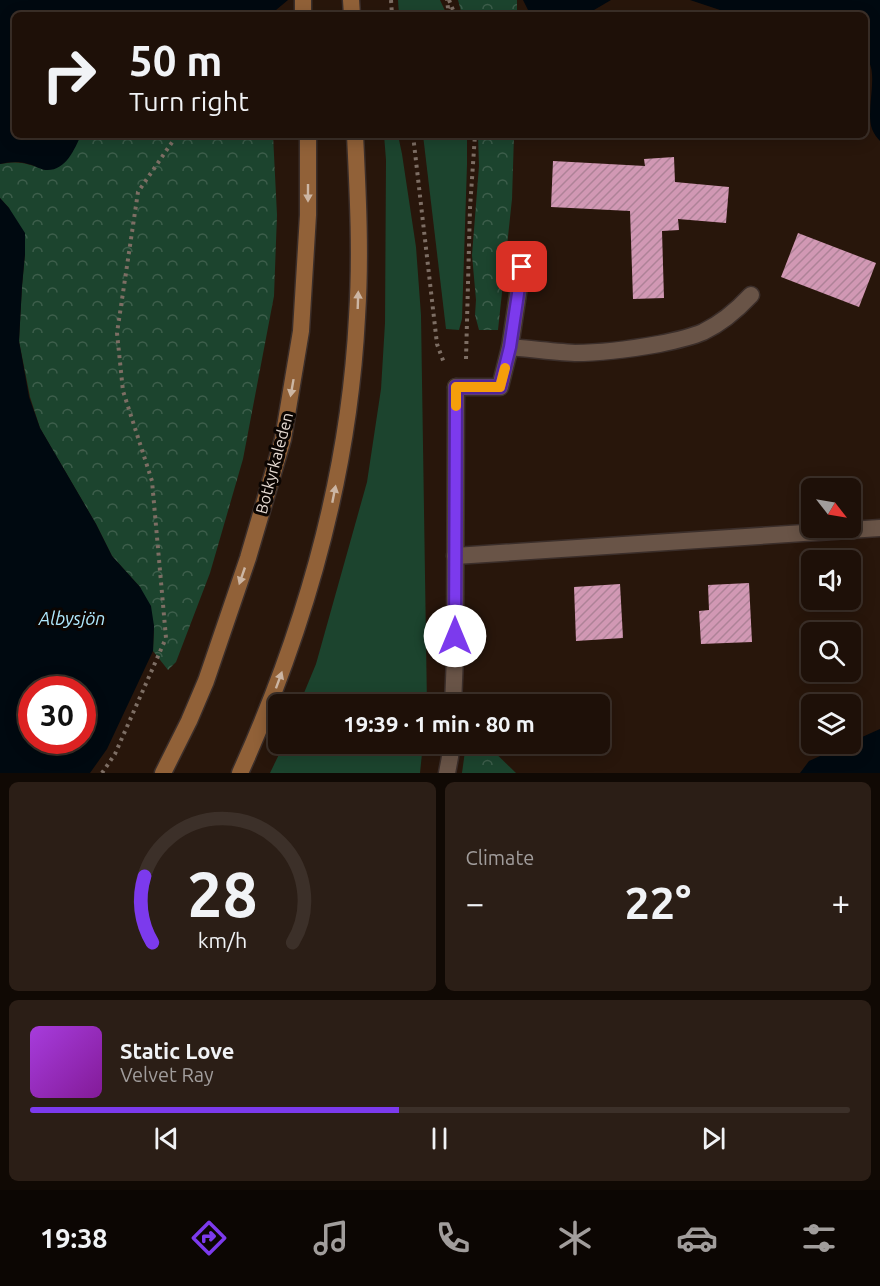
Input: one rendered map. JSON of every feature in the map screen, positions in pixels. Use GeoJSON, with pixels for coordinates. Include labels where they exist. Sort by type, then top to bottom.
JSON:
{"type":"FeatureCollection","features":[{"type":"Feature","properties":{"kind":"main road","name":"Botkyrkaleden"},"geometry":{"type":"LineString","coordinates":[[163,773],[189,721],[209,671],[248,558],[283,440],[301,331],[308,215],[308,138]]}},
{"type":"Feature","properties":{"kind":"main road"},"geometry":{"type":"LineString","coordinates":[[240,773],[269,708],[303,610],[326,531],[341,457],[348,413],[357,319],[359,214],[355,138]]}},
{"type":"Feature","properties":{"kind":"street"},"geometry":{"type":"LineString","coordinates":[[453,694],[455,556],[461,387],[500,387],[510,347],[522,267]]}},
{"type":"Feature","properties":{"kind":"street"},"geometry":{"type":"LineString","coordinates":[[510,347],[574,353],[643,346],[683,339],[703,332],[723,321],[751,296]]}},
{"type":"Feature","properties":{"kind":"street"},"geometry":{"type":"LineString","coordinates":[[455,556],[880,528]]}},
{"type":"Feature","properties":{"kind":"street"},"geometry":{"type":"LineString","coordinates":[[447,773],[450,754]]}},
{"type":"Feature","properties":{"kind":"path"},"geometry":{"type":"LineString","coordinates":[[102,773],[115,754],[166,638],[153,481],[123,391],[117,333],[138,192],[175,138]]}},
{"type":"Feature","properties":{"kind":"path"},"geometry":{"type":"LineString","coordinates":[[413,138],[437,344],[446,370],[461,387]]}},
{"type":"Feature","properties":{"kind":"path"},"geometry":{"type":"LineString","coordinates":[[461,387],[475,138]]}},
{"type":"Feature","properties":{"kind":"green space"},"geometry":{"type":"Polygon","coordinates":[[[398,0],[440,0],[446,12],[399,12],[398,0]]]}},
{"type":"Feature","properties":{"kind":"green space"},"geometry":{"type":"Polygon","coordinates":[[[458,0],[517,0],[517,12],[461,12],[458,0]]]}},
{"type":"Feature","properties":{"kind":"green space"},"geometry":{"type":"Polygon","coordinates":[[[79,138],[273,138],[277,215],[274,296],[243,459],[210,573],[176,662],[168,670],[153,651],[154,626],[140,587],[112,556],[40,428],[30,397],[19,341],[25,254],[9,208],[0,198],[0,164],[24,163],[46,170],[72,152],[79,138]]]}},
{"type":"Feature","properties":{"kind":"green space"},"geometry":{"type":"Polygon","coordinates":[[[384,138],[399,138],[416,247],[421,315],[427,694],[304,694],[316,664],[367,482],[381,389],[385,323],[384,138]]]}},
{"type":"Feature","properties":{"kind":"green space"},"geometry":{"type":"Polygon","coordinates":[[[423,138],[467,138],[462,319],[459,330],[446,329],[423,138]]]}},
{"type":"Feature","properties":{"kind":"green space"},"geometry":{"type":"Polygon","coordinates":[[[478,138],[514,138],[512,199],[498,330],[479,330],[475,315],[472,255],[479,166],[478,138]]]}},
{"type":"Feature","properties":{"kind":"green space"},"geometry":{"type":"Polygon","coordinates":[[[279,754],[422,754],[420,773],[270,773],[279,754]]]}},
{"type":"Feature","properties":{"kind":"green space"},"geometry":{"type":"Polygon","coordinates":[[[465,754],[496,754],[516,773],[462,773],[465,754]]]}},
{"type":"Feature","properties":{"kind":"water"},"geometry":{"type":"Polygon","coordinates":[[[0,0],[288,0],[274,12],[12,12],[12,138],[80,138],[64,163],[53,169],[46,170],[21,162],[0,164],[0,0]]]}},
{"type":"Feature","properties":{"kind":"water"},"geometry":{"type":"Polygon","coordinates":[[[523,0],[611,0],[594,10],[535,12],[528,10],[523,0]]]}},
{"type":"Feature","properties":{"kind":"water"},"geometry":{"type":"Polygon","coordinates":[[[690,0],[880,0],[880,141],[870,121],[872,72],[868,61],[868,12],[726,12],[690,0]]]}},
{"type":"Feature","properties":{"kind":"water","name":"Albysjön"},"geometry":{"type":"Polygon","coordinates":[[[0,198],[25,233],[19,341],[29,397],[40,428],[112,556],[140,587],[151,606],[154,626],[153,651],[107,749],[90,773],[0,773],[0,198]]]}},
{"type":"Feature","properties":{"kind":"water"},"geometry":{"type":"Polygon","coordinates":[[[880,729],[880,773],[800,773],[809,761],[825,754],[861,754],[861,738],[880,729]]]}},
{"type":"Feature","properties":{"kind":"building"},"geometry":{"type":"Polygon","coordinates":[[[674,157],[675,182],[729,187],[726,223],[678,219],[679,230],[662,231],[664,298],[633,299],[630,211],[551,207],[553,161],[645,166],[644,159],[674,157]]]}},
{"type":"Feature","properties":{"kind":"building"},"geometry":{"type":"Polygon","coordinates":[[[798,233],[876,263],[859,307],[781,277],[798,233]]]}},
{"type":"Feature","properties":{"kind":"building"},"geometry":{"type":"Polygon","coordinates":[[[749,583],[752,642],[701,644],[699,611],[709,610],[708,585],[749,583]]]}},
{"type":"Feature","properties":{"kind":"building"},"geometry":{"type":"Polygon","coordinates":[[[620,584],[623,638],[576,641],[574,587],[620,584]]]}},
{"type":"Feature","properties":{"kind":"slow traffic"},"geometry":{"type":"LineString","coordinates":[[456,406],[456,387],[500,387],[505,368]]}},
{"type":"Feature","properties":{"kind":"route"},"geometry":{"type":"LineString","coordinates":[[455,636],[456,387],[500,387],[510,347],[522,267]]}}]}
